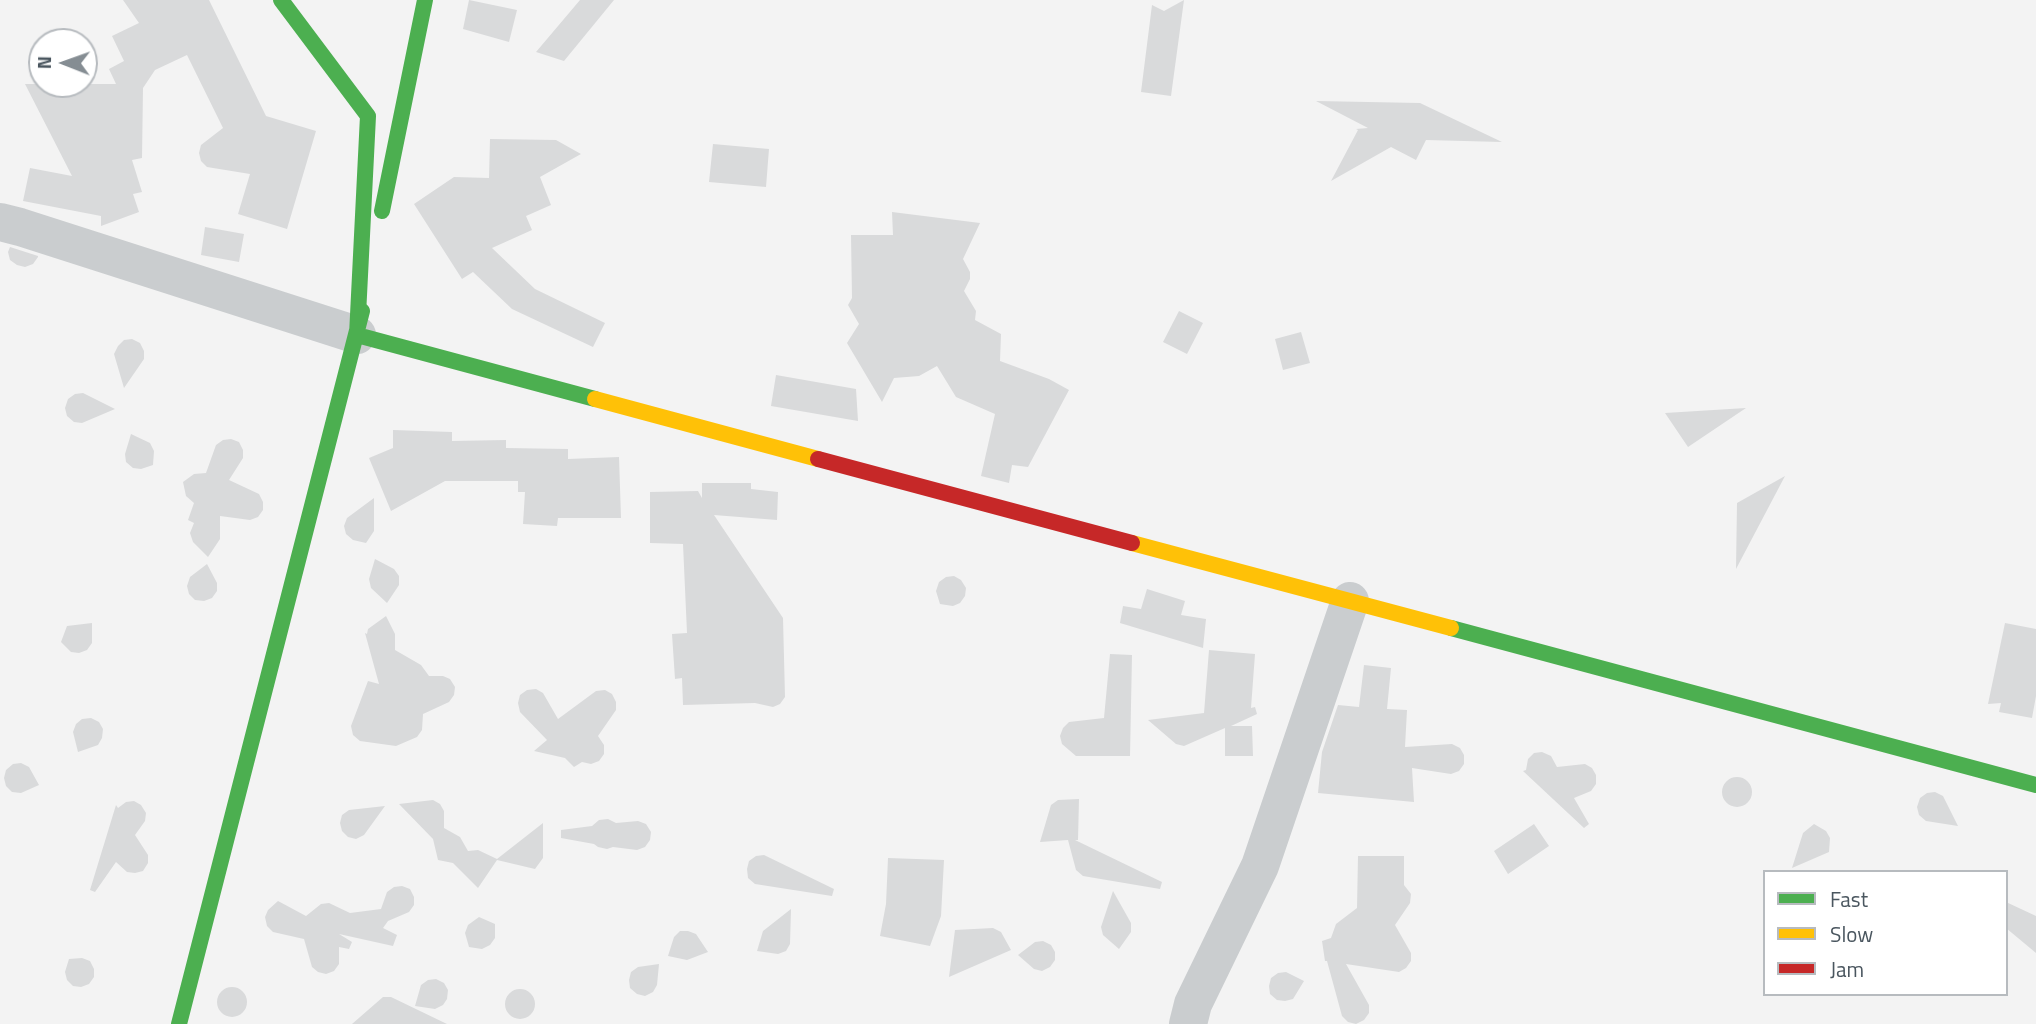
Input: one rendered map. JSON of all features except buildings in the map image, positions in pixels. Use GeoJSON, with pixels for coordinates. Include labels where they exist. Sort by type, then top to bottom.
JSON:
{"type":"FeatureCollection","features":[{"type":"Feature","properties":{"kind":"street"},"geometry":{"type":"LineString","coordinates":[[281,0],[368,116],[357,335]]}},
{"type":"Feature","properties":{"kind":"street"},"geometry":{"type":"LineString","coordinates":[[178,1024],[357,335],[425,0]]}},
{"type":"Feature","properties":{"kind":"street"},"geometry":{"type":"LineString","coordinates":[[0,222],[357,335],[2036,785]]}},
{"type":"Feature","properties":{"kind":"street"},"geometry":{"type":"LineString","coordinates":[[1188,1024],[1193,1004],[1260,866],[1350,601]]}},
{"type":"Feature","properties":{"kind":"traffic: fast"},"geometry":{"type":"LineString","coordinates":[[281,0],[368,116],[357,335],[595,399]]}},
{"type":"Feature","properties":{"kind":"traffic: fast"},"geometry":{"type":"LineString","coordinates":[[382,211],[425,0]]}},
{"type":"Feature","properties":{"kind":"traffic: fast"},"geometry":{"type":"LineString","coordinates":[[179,1024],[362,311]]}},
{"type":"Feature","properties":{"kind":"traffic: fast"},"geometry":{"type":"LineString","coordinates":[[1451,628],[2036,785]]}},
{"type":"Feature","properties":{"kind":"traffic: slow"},"geometry":{"type":"LineString","coordinates":[[595,399],[818,459]]}},
{"type":"Feature","properties":{"kind":"traffic: slow"},"geometry":{"type":"LineString","coordinates":[[1132,543],[1451,628]]}},
{"type":"Feature","properties":{"kind":"traffic: jam"},"geometry":{"type":"LineString","coordinates":[[818,459],[1132,543]]}}]}
